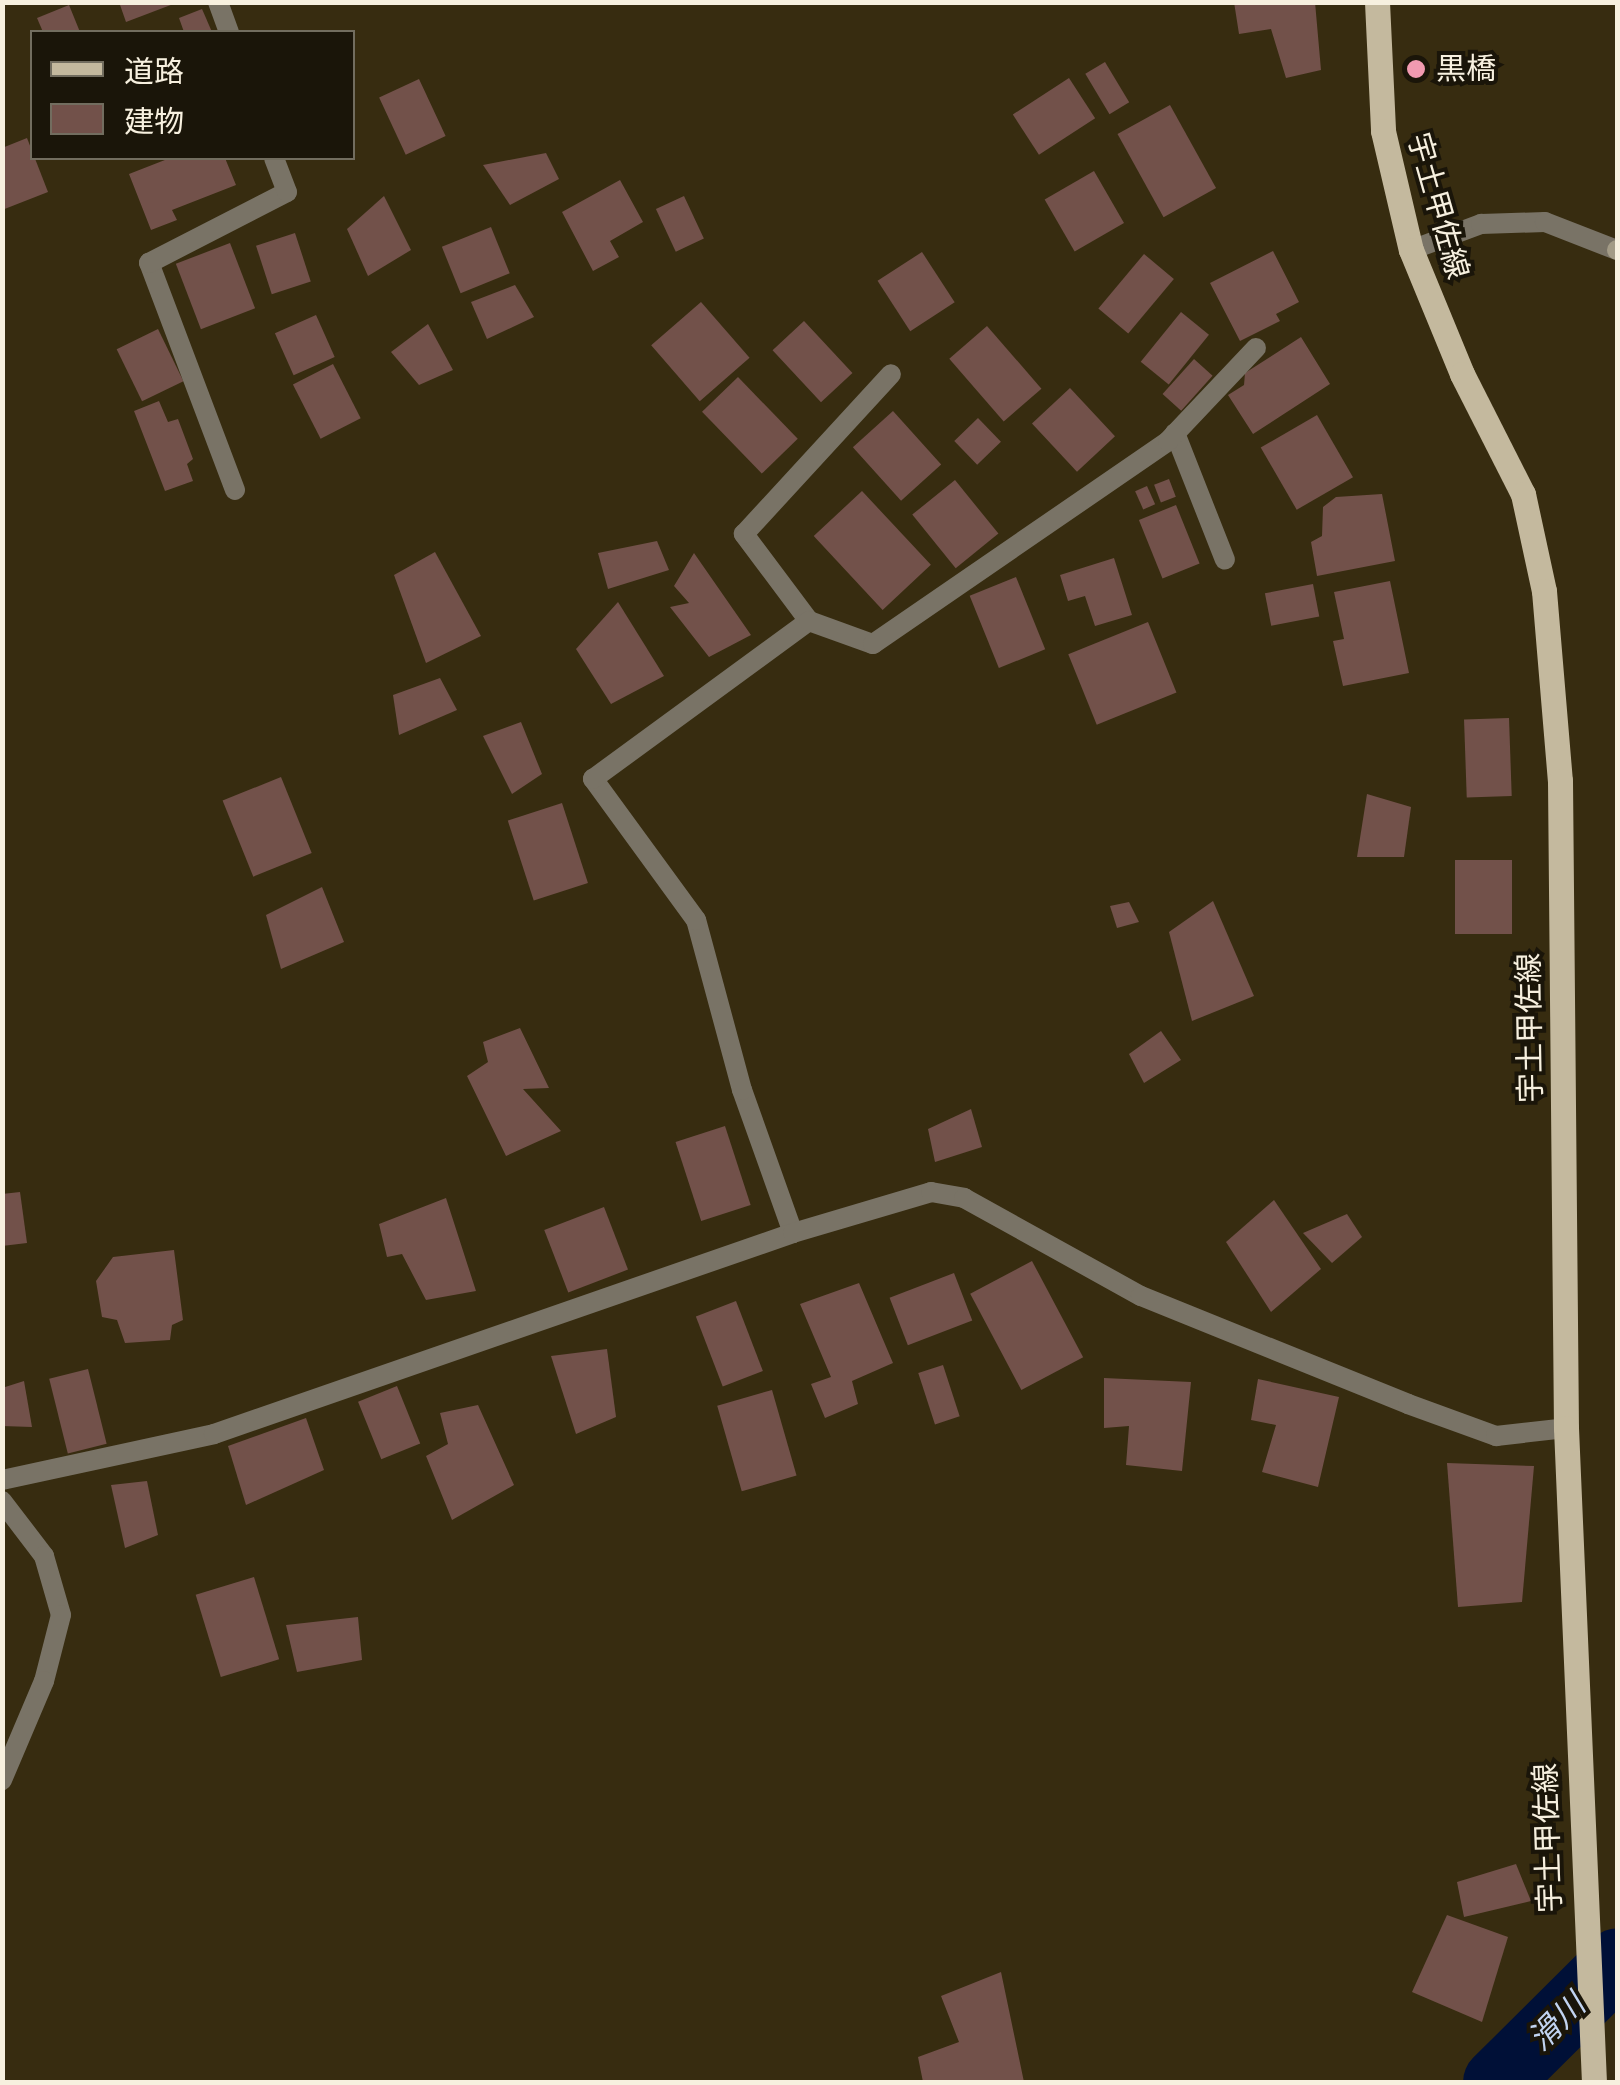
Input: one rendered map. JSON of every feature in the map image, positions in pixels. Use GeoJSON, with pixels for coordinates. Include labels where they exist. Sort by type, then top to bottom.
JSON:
{"type":"FeatureCollection","features":[{"type":"Feature","properties":{"kind":"main road","name":"宇土甲佐線"},"geometry":{"type":"LineString","coordinates":[[1377,2],[1383,131],[1410,250],[1462,374],[1522,494],[1544,592],[1560,781],[1566,1428],[1584,1946],[1594,2082]]}},
{"type":"Feature","properties":{"kind":"street"},"geometry":{"type":"LineString","coordinates":[[218,2],[228,30]]}},
{"type":"Feature","properties":{"kind":"street"},"geometry":{"type":"LineString","coordinates":[[235,490],[149,264],[287,192],[275,160]]}},
{"type":"Feature","properties":{"kind":"street"},"geometry":{"type":"LineString","coordinates":[[1410,250],[1481,224],[1545,222],[1617,250]]}},
{"type":"Feature","properties":{"kind":"street"},"geometry":{"type":"LineString","coordinates":[[892,374],[744,534],[809,621],[873,644],[1175,433],[1256,348]]}},
{"type":"Feature","properties":{"kind":"street"},"geometry":{"type":"LineString","coordinates":[[1175,433],[1225,560]]}},
{"type":"Feature","properties":{"kind":"street"},"geometry":{"type":"LineString","coordinates":[[793,1233],[742,1090],[696,920],[592,779],[809,621]]}},
{"type":"Feature","properties":{"kind":"street"},"geometry":{"type":"LineString","coordinates":[[2,1480],[214,1434],[793,1233],[931,1192],[964,1198],[1141,1296],[1408,1404],[1496,1436],[1566,1428]]}},
{"type":"Feature","properties":{"kind":"street"},"geometry":{"type":"LineString","coordinates":[[2,1501],[44,1556],[61,1616],[44,1681],[2,1780]]}},
{"type":"Feature","properties":{"kind":"building"},"geometry":{"type":"Polygon","coordinates":[[[119,2],[175,2],[176,3],[126,22],[119,2]]]}},
{"type":"Feature","properties":{"kind":"building"},"geometry":{"type":"Polygon","coordinates":[[[1234,2],[1315,2],[1321,70],[1286,78],[1271,29],[1239,34],[1234,2]]]}},
{"type":"Feature","properties":{"kind":"building"},"geometry":{"type":"Polygon","coordinates":[[[69,5],[79,30],[42,30],[37,18],[69,5]]]}},
{"type":"Feature","properties":{"kind":"building"},"geometry":{"type":"Polygon","coordinates":[[[202,9],[211,30],[183,30],[179,18],[202,9]]]}},
{"type":"Feature","properties":{"kind":"building"},"geometry":{"type":"Polygon","coordinates":[[[1105,62],[1129,102],[1109,114],[1085,74],[1105,62]]]}},
{"type":"Feature","properties":{"kind":"building"},"geometry":{"type":"Polygon","coordinates":[[[1069,78],[1095,118],[1039,155],[1013,114],[1069,78]]]}},
{"type":"Feature","properties":{"kind":"building"},"geometry":{"type":"Polygon","coordinates":[[[419,79],[446,136],[406,155],[379,98],[419,79]]]}},
{"type":"Feature","properties":{"kind":"building"},"geometry":{"type":"Polygon","coordinates":[[[1170,105],[1216,188],[1164,217],[1118,134],[1170,105]]]}},
{"type":"Feature","properties":{"kind":"building"},"geometry":{"type":"Polygon","coordinates":[[[27,138],[30,160],[36,160],[48,192],[2,210],[2,148],[27,138]]]}},
{"type":"Feature","properties":{"kind":"building"},"geometry":{"type":"Polygon","coordinates":[[[546,153],[559,179],[510,205],[483,165],[546,153]]]}},
{"type":"Feature","properties":{"kind":"building"},"geometry":{"type":"Polygon","coordinates":[[[165,160],[226,160],[236,185],[172,210],[177,220],[151,230],[129,174],[165,160]]]}},
{"type":"Feature","properties":{"kind":"building"},"geometry":{"type":"Polygon","coordinates":[[[1094,171],[1124,223],[1075,251],[1045,200],[1094,171]]]}},
{"type":"Feature","properties":{"kind":"building"},"geometry":{"type":"Polygon","coordinates":[[[620,180],[643,222],[610,241],[619,257],[593,271],[562,212],[620,180]]]}},
{"type":"Feature","properties":{"kind":"building"},"geometry":{"type":"Polygon","coordinates":[[[384,196],[411,250],[368,276],[347,229],[384,196]]]}},
{"type":"Feature","properties":{"kind":"building"},"geometry":{"type":"Polygon","coordinates":[[[684,196],[704,239],[676,252],[656,209],[684,196]]]}},
{"type":"Feature","properties":{"kind":"building"},"geometry":{"type":"Polygon","coordinates":[[[491,227],[510,273],[461,293],[442,247],[491,227]]]}},
{"type":"Feature","properties":{"kind":"building"},"geometry":{"type":"Polygon","coordinates":[[[295,233],[311,282],[272,294],[256,246],[295,233]]]}},
{"type":"Feature","properties":{"kind":"building"},"geometry":{"type":"Polygon","coordinates":[[[230,243],[255,308],[201,329],[176,264],[230,243]]]}},
{"type":"Feature","properties":{"kind":"building"},"geometry":{"type":"Polygon","coordinates":[[[1273,251],[1299,302],[1276,314],[1280,321],[1240,341],[1210,283],[1273,251]]]}},
{"type":"Feature","properties":{"kind":"building"},"geometry":{"type":"Polygon","coordinates":[[[922,252],[955,302],[910,331],[878,281],[922,252]]]}},
{"type":"Feature","properties":{"kind":"building"},"geometry":{"type":"Polygon","coordinates":[[[1144,254],[1174,279],[1128,333],[1098,308],[1144,254]]]}},
{"type":"Feature","properties":{"kind":"building"},"geometry":{"type":"Polygon","coordinates":[[[515,285],[534,317],[487,339],[471,302],[515,285]]]}},
{"type":"Feature","properties":{"kind":"building"},"geometry":{"type":"Polygon","coordinates":[[[701,302],[750,358],[700,401],[651,345],[701,302]]]}},
{"type":"Feature","properties":{"kind":"building"},"geometry":{"type":"Polygon","coordinates":[[[1181,312],[1209,335],[1169,384],[1141,362],[1181,312]]]}},
{"type":"Feature","properties":{"kind":"building"},"geometry":{"type":"Polygon","coordinates":[[[316,315],[335,357],[294,375],[275,333],[316,315]]]}},
{"type":"Feature","properties":{"kind":"building"},"geometry":{"type":"Polygon","coordinates":[[[804,321],[852,373],[821,402],[773,350],[804,321]]]}},
{"type":"Feature","properties":{"kind":"building"},"geometry":{"type":"Polygon","coordinates":[[[428,324],[453,370],[419,385],[391,352],[428,324]]]}},
{"type":"Feature","properties":{"kind":"building"},"geometry":{"type":"Polygon","coordinates":[[[987,326],[1041,389],[1004,421],[949,359],[987,326]]]}},
{"type":"Feature","properties":{"kind":"building"},"geometry":{"type":"Polygon","coordinates":[[[158,329],[183,381],[142,401],[117,349],[158,329]]]}},
{"type":"Feature","properties":{"kind":"building"},"geometry":{"type":"Polygon","coordinates":[[[1301,337],[1330,384],[1253,434],[1228,395],[1244,385],[1245,373],[1301,337]]]}},
{"type":"Feature","properties":{"kind":"building"},"geometry":{"type":"Polygon","coordinates":[[[1194,359],[1213,376],[1181,411],[1163,394],[1194,359]]]}},
{"type":"Feature","properties":{"kind":"building"},"geometry":{"type":"Polygon","coordinates":[[[333,364],[361,418],[321,439],[293,384],[333,364]]]}},
{"type":"Feature","properties":{"kind":"building"},"geometry":{"type":"Polygon","coordinates":[[[738,377],[798,439],[762,474],[702,412],[738,377]]]}},
{"type":"Feature","properties":{"kind":"building"},"geometry":{"type":"Polygon","coordinates":[[[1070,388],[1115,436],[1077,472],[1032,423],[1070,388]]]}},
{"type":"Feature","properties":{"kind":"building"},"geometry":{"type":"Polygon","coordinates":[[[159,401],[168,422],[178,419],[193,459],[187,464],[193,481],[165,491],[134,411],[159,401]]]}},
{"type":"Feature","properties":{"kind":"building"},"geometry":{"type":"Polygon","coordinates":[[[893,411],[941,465],[901,501],[853,447],[893,411]]]}},
{"type":"Feature","properties":{"kind":"building"},"geometry":{"type":"Polygon","coordinates":[[[1317,415],[1353,477],[1297,510],[1261,448],[1317,415]]]}},
{"type":"Feature","properties":{"kind":"building"},"geometry":{"type":"Polygon","coordinates":[[[978,418],[1001,442],[977,465],[954,441],[978,418]]]}},
{"type":"Feature","properties":{"kind":"building"},"geometry":{"type":"Polygon","coordinates":[[[1169,479],[1176,497],[1161,502],[1154,485],[1169,479]]]}},
{"type":"Feature","properties":{"kind":"building"},"geometry":{"type":"Polygon","coordinates":[[[955,480],[998,534],[956,568],[912,515],[955,480]]]}},
{"type":"Feature","properties":{"kind":"building"},"geometry":{"type":"Polygon","coordinates":[[[1147,486],[1155,504],[1143,510],[1135,491],[1147,486]]]}},
{"type":"Feature","properties":{"kind":"building"},"geometry":{"type":"Polygon","coordinates":[[[862,491],[931,565],[883,610],[814,536],[862,491]]]}},
{"type":"Feature","properties":{"kind":"building"},"geometry":{"type":"Polygon","coordinates":[[[1382,494],[1395,561],[1317,576],[1311,542],[1322,536],[1323,507],[1336,497],[1382,494]]]}},
{"type":"Feature","properties":{"kind":"building"},"geometry":{"type":"Polygon","coordinates":[[[1176,505],[1200,563],[1163,578],[1139,520],[1176,505]]]}},
{"type":"Feature","properties":{"kind":"building"},"geometry":{"type":"Polygon","coordinates":[[[657,541],[669,570],[608,589],[598,553],[657,541]]]}},
{"type":"Feature","properties":{"kind":"building"},"geometry":{"type":"Polygon","coordinates":[[[435,552],[481,636],[426,663],[394,575],[435,552]]]}},
{"type":"Feature","properties":{"kind":"building"},"geometry":{"type":"Polygon","coordinates":[[[694,553],[751,635],[709,657],[670,607],[689,603],[674,586],[694,553]]]}},
{"type":"Feature","properties":{"kind":"building"},"geometry":{"type":"Polygon","coordinates":[[[1114,558],[1132,615],[1095,626],[1085,596],[1068,601],[1060,575],[1114,558]]]}},
{"type":"Feature","properties":{"kind":"building"},"geometry":{"type":"Polygon","coordinates":[[[1016,577],[1045,649],[999,668],[970,596],[1016,577]]]}},
{"type":"Feature","properties":{"kind":"building"},"geometry":{"type":"Polygon","coordinates":[[[1390,581],[1409,673],[1343,686],[1333,641],[1344,639],[1334,592],[1390,581]]]}},
{"type":"Feature","properties":{"kind":"building"},"geometry":{"type":"Polygon","coordinates":[[[1313,584],[1319,616],[1271,626],[1265,593],[1313,584]]]}},
{"type":"Feature","properties":{"kind":"building"},"geometry":{"type":"Polygon","coordinates":[[[618,602],[664,676],[611,704],[576,649],[618,602]]]}},
{"type":"Feature","properties":{"kind":"building"},"geometry":{"type":"Polygon","coordinates":[[[1148,622],[1176,692],[1097,725],[1068,654],[1148,622]]]}},
{"type":"Feature","properties":{"kind":"building"},"geometry":{"type":"Polygon","coordinates":[[[440,678],[457,710],[399,735],[393,695],[440,678]]]}},
{"type":"Feature","properties":{"kind":"building"},"geometry":{"type":"Polygon","coordinates":[[[1509,718],[1512,796],[1467,798],[1464,720],[1509,718]]]}},
{"type":"Feature","properties":{"kind":"building"},"geometry":{"type":"Polygon","coordinates":[[[521,722],[542,774],[512,794],[483,736],[521,722]]]}},
{"type":"Feature","properties":{"kind":"building"},"geometry":{"type":"Polygon","coordinates":[[[281,777],[312,853],[253,877],[223,801],[281,777]]]}},
{"type":"Feature","properties":{"kind":"building"},"geometry":{"type":"Polygon","coordinates":[[[1367,794],[1411,807],[1404,857],[1357,857],[1367,794]]]}},
{"type":"Feature","properties":{"kind":"building"},"geometry":{"type":"Polygon","coordinates":[[[562,803],[588,883],[534,901],[508,821],[562,803]]]}},
{"type":"Feature","properties":{"kind":"building"},"geometry":{"type":"Polygon","coordinates":[[[1455,860],[1512,860],[1512,934],[1455,934],[1455,860]]]}},
{"type":"Feature","properties":{"kind":"building"},"geometry":{"type":"Polygon","coordinates":[[[322,887],[344,942],[281,969],[266,915],[322,887]]]}},
{"type":"Feature","properties":{"kind":"building"},"geometry":{"type":"Polygon","coordinates":[[[1213,901],[1254,996],[1192,1021],[1169,932],[1213,901]]]}},
{"type":"Feature","properties":{"kind":"building"},"geometry":{"type":"Polygon","coordinates":[[[1129,902],[1139,922],[1117,928],[1110,906],[1129,902]]]}},
{"type":"Feature","properties":{"kind":"building"},"geometry":{"type":"Polygon","coordinates":[[[520,1028],[549,1088],[523,1089],[561,1131],[506,1156],[467,1076],[488,1062],[483,1042],[520,1028]]]}},
{"type":"Feature","properties":{"kind":"building"},"geometry":{"type":"Polygon","coordinates":[[[1161,1031],[1181,1060],[1144,1083],[1129,1054],[1161,1031]]]}},
{"type":"Feature","properties":{"kind":"building"},"geometry":{"type":"Polygon","coordinates":[[[971,1109],[982,1147],[935,1162],[928,1129],[971,1109]]]}},
{"type":"Feature","properties":{"kind":"building"},"geometry":{"type":"Polygon","coordinates":[[[725,1126],[751,1205],[701,1221],[676,1142],[725,1126]]]}},
{"type":"Feature","properties":{"kind":"building"},"geometry":{"type":"Polygon","coordinates":[[[20,1192],[27,1243],[2,1246],[2,1194],[20,1192]]]}},
{"type":"Feature","properties":{"kind":"building"},"geometry":{"type":"Polygon","coordinates":[[[446,1198],[476,1291],[426,1300],[402,1254],[387,1257],[379,1224],[446,1198]]]}},
{"type":"Feature","properties":{"kind":"building"},"geometry":{"type":"Polygon","coordinates":[[[1274,1200],[1321,1269],[1271,1312],[1226,1242],[1274,1200]]]}},
{"type":"Feature","properties":{"kind":"building"},"geometry":{"type":"Polygon","coordinates":[[[604,1207],[628,1270],[568,1292],[544,1230],[604,1207]]]}},
{"type":"Feature","properties":{"kind":"building"},"geometry":{"type":"Polygon","coordinates":[[[1347,1214],[1362,1237],[1332,1263],[1303,1233],[1347,1214]]]}},
{"type":"Feature","properties":{"kind":"building"},"geometry":{"type":"Polygon","coordinates":[[[174,1250],[183,1320],[172,1325],[170,1340],[125,1343],[117,1320],[102,1317],[96,1281],[113,1257],[174,1250]]]}},
{"type":"Feature","properties":{"kind":"building"},"geometry":{"type":"Polygon","coordinates":[[[1032,1261],[1083,1357],[1021,1390],[970,1294],[1032,1261]]]}},
{"type":"Feature","properties":{"kind":"building"},"geometry":{"type":"Polygon","coordinates":[[[954,1273],[972,1321],[908,1345],[890,1298],[954,1273]]]}},
{"type":"Feature","properties":{"kind":"building"},"geometry":{"type":"Polygon","coordinates":[[[859,1283],[893,1363],[852,1381],[858,1404],[825,1418],[811,1384],[831,1377],[800,1304],[859,1283]]]}},
{"type":"Feature","properties":{"kind":"building"},"geometry":{"type":"Polygon","coordinates":[[[736,1301],[763,1371],[723,1386],[696,1316],[736,1301]]]}},
{"type":"Feature","properties":{"kind":"building"},"geometry":{"type":"Polygon","coordinates":[[[607,1349],[616,1417],[576,1434],[551,1356],[607,1349]]]}},
{"type":"Feature","properties":{"kind":"building"},"geometry":{"type":"Polygon","coordinates":[[[943,1365],[960,1416],[935,1424],[918,1373],[943,1365]]]}},
{"type":"Feature","properties":{"kind":"building"},"geometry":{"type":"Polygon","coordinates":[[[88,1369],[107,1444],[68,1453],[49,1379],[88,1369]]]}},
{"type":"Feature","properties":{"kind":"building"},"geometry":{"type":"Polygon","coordinates":[[[1104,1378],[1191,1382],[1182,1471],[1126,1465],[1129,1426],[1104,1428],[1104,1378]]]}},
{"type":"Feature","properties":{"kind":"building"},"geometry":{"type":"Polygon","coordinates":[[[1258,1379],[1339,1397],[1318,1487],[1262,1472],[1276,1425],[1251,1420],[1258,1379]]]}},
{"type":"Feature","properties":{"kind":"building"},"geometry":{"type":"Polygon","coordinates":[[[24,1381],[32,1427],[2,1426],[2,1388],[24,1381]]]}},
{"type":"Feature","properties":{"kind":"building"},"geometry":{"type":"Polygon","coordinates":[[[397,1386],[420,1443],[381,1459],[358,1402],[397,1386]]]}},
{"type":"Feature","properties":{"kind":"building"},"geometry":{"type":"Polygon","coordinates":[[[772,1390],[797,1476],[742,1491],[717,1406],[772,1390]]]}},
{"type":"Feature","properties":{"kind":"building"},"geometry":{"type":"Polygon","coordinates":[[[478,1405],[514,1485],[452,1520],[426,1456],[448,1444],[440,1413],[478,1405]]]}},
{"type":"Feature","properties":{"kind":"building"},"geometry":{"type":"Polygon","coordinates":[[[306,1418],[324,1470],[246,1505],[228,1446],[306,1418]]]}},
{"type":"Feature","properties":{"kind":"building"},"geometry":{"type":"Polygon","coordinates":[[[1447,1463],[1534,1466],[1522,1602],[1458,1607],[1447,1463]]]}},
{"type":"Feature","properties":{"kind":"building"},"geometry":{"type":"Polygon","coordinates":[[[147,1481],[158,1535],[125,1548],[111,1485],[147,1481]]]}},
{"type":"Feature","properties":{"kind":"building"},"geometry":{"type":"Polygon","coordinates":[[[254,1577],[279,1659],[221,1677],[196,1595],[254,1577]]]}},
{"type":"Feature","properties":{"kind":"building"},"geometry":{"type":"Polygon","coordinates":[[[358,1617],[362,1660],[297,1672],[286,1625],[358,1617]]]}},
{"type":"Feature","properties":{"kind":"building"},"geometry":{"type":"Polygon","coordinates":[[[1516,1864],[1531,1901],[1464,1917],[1457,1882],[1516,1864]]]}},
{"type":"Feature","properties":{"kind":"building"},"geometry":{"type":"Polygon","coordinates":[[[1447,1915],[1508,1937],[1482,2022],[1412,1992],[1447,1915]]]}},
{"type":"Feature","properties":{"kind":"building"},"geometry":{"type":"Polygon","coordinates":[[[1001,1972],[1024,2082],[923,2082],[918,2057],[959,2042],[941,1996],[1001,1972]]]}},
{"type":"Feature","properties":{"kind":"waterway","name":"滑川"},"geometry":{"type":"LineString","coordinates":[[1497,2082],[1618,1962]]}},
{"type":"Feature","properties":{"kind":"place","name":"黒橋"},"geometry":{"type":"Point","coordinates":[1416,69]}}]}
